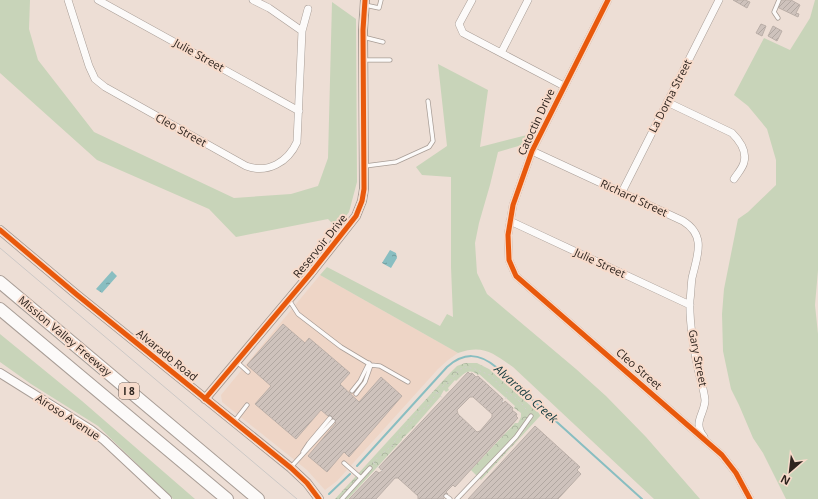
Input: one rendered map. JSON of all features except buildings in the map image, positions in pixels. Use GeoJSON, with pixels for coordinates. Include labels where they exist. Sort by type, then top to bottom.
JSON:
{"type":"FeatureCollection","features":[{"type":"Feature","properties":{"kind":"highway","name":"Mission Valley Freeway"},"geometry":{"type":"LineString","coordinates":[[0,282],[258,499]]}},
{"type":"Feature","properties":{"kind":"highway","name":"Mission Valley Freeway"},"geometry":{"type":"LineString","coordinates":[[0,308],[227,499]]}},
{"type":"Feature","properties":{"kind":"street","name":"Cleo Street"},"geometry":{"type":"LineString","coordinates":[[68,0],[89,66],[95,79],[108,90],[246,166],[259,169],[272,167],[287,157],[297,142],[299,111]]}},
{"type":"Feature","properties":{"kind":"street","name":"Julie Street"},"geometry":{"type":"LineString","coordinates":[[98,0],[299,111]]}},
{"type":"Feature","properties":{"kind":"street"},"geometry":{"type":"LineString","coordinates":[[253,0],[269,8],[302,31]]}},
{"type":"Feature","properties":{"kind":"street"},"geometry":{"type":"LineString","coordinates":[[472,0],[459,24],[465,35],[564,86]]}},
{"type":"Feature","properties":{"kind":"street"},"geometry":{"type":"LineString","coordinates":[[501,53],[528,0]]}},
{"type":"Feature","properties":{"kind":"street","name":"Catoctin Drive"},"geometry":{"type":"LineString","coordinates":[[509,260],[508,235],[513,205],[532,151],[608,0]]}},
{"type":"Feature","properties":{"kind":"street","name":"La Dorna Street"},"geometry":{"type":"LineString","coordinates":[[622,192],[719,0]]}},
{"type":"Feature","properties":{"kind":"street","name":"Reservoir Drive"},"geometry":{"type":"LineString","coordinates":[[206,399],[289,300],[356,216],[362,198],[364,166],[363,36],[365,3]]}},
{"type":"Feature","properties":{"kind":"street"},"geometry":{"type":"LineString","coordinates":[[299,111],[302,31],[308,10]]}},
{"type":"Feature","properties":{"kind":"street"},"geometry":{"type":"LineString","coordinates":[[667,102],[732,133],[740,140],[744,162],[734,179]]}},
{"type":"Feature","properties":{"kind":"street","name":"Richard Street"},"geometry":{"type":"LineString","coordinates":[[532,151],[622,192],[683,221],[690,226],[696,234],[699,246],[694,272]]}},
{"type":"Feature","properties":{"kind":"street","name":"Julie Street"},"geometry":{"type":"LineString","coordinates":[[510,222],[690,305]]}},
{"type":"Feature","properties":{"kind":"street","name":"Alvarado Road"},"geometry":{"type":"LineString","coordinates":[[0,230],[76,294],[291,468],[307,483],[319,499]]}},
{"type":"Feature","properties":{"kind":"street","name":"Cleo Street"},"geometry":{"type":"LineString","coordinates":[[509,260],[516,276],[722,455],[736,473],[750,499]]}},
{"type":"Feature","properties":{"kind":"street","name":"Gary Street"},"geometry":{"type":"LineString","coordinates":[[694,272],[691,281],[690,317],[698,372],[704,391],[705,402],[698,423],[702,435],[707,441]]}},
{"type":"Feature","properties":{"kind":"street","name":"Airoso Avenue"},"geometry":{"type":"LineString","coordinates":[[0,373],[91,430],[104,440],[167,499]]}},
{"type":"Feature","properties":{"kind":"lane"},"geometry":{"type":"LineString","coordinates":[[365,3],[379,8],[381,0]]}},
{"type":"Feature","properties":{"kind":"lane"},"geometry":{"type":"LineString","coordinates":[[778,18],[774,12],[779,0]]}},
{"type":"Feature","properties":{"kind":"lane"},"geometry":{"type":"LineString","coordinates":[[363,36],[383,42]]}},
{"type":"Feature","properties":{"kind":"lane"},"geometry":{"type":"LineString","coordinates":[[363,60],[390,60]]}},
{"type":"Feature","properties":{"kind":"lane"},"geometry":{"type":"LineString","coordinates":[[364,166],[396,162],[428,147],[433,141],[428,101]]}},
{"type":"Feature","properties":{"kind":"lane"},"geometry":{"type":"LineString","coordinates":[[289,300],[298,314],[310,321],[342,348],[370,364],[380,366],[408,382]]}},
{"type":"Feature","properties":{"kind":"lane"},"geometry":{"type":"LineString","coordinates":[[237,362],[248,372]]}},
{"type":"Feature","properties":{"kind":"lane"},"geometry":{"type":"LineString","coordinates":[[352,391],[370,364]]}},
{"type":"Feature","properties":{"kind":"lane"},"geometry":{"type":"LineString","coordinates":[[356,394],[365,382],[370,364]]}},
{"type":"Feature","properties":{"kind":"lane"},"geometry":{"type":"LineString","coordinates":[[234,422],[247,405]]}},
{"type":"Feature","properties":{"kind":"lane"},"geometry":{"type":"LineString","coordinates":[[457,499],[516,437],[530,416]]}},
{"type":"Feature","properties":{"kind":"lane"},"geometry":{"type":"LineString","coordinates":[[291,468],[330,418]]}},
{"type":"Feature","properties":{"kind":"lane"},"geometry":{"type":"LineString","coordinates":[[300,456],[312,446],[333,421]]}},
{"type":"Feature","properties":{"kind":"lane"},"geometry":{"type":"LineString","coordinates":[[344,462],[362,478]]}},
{"type":"Feature","properties":{"kind":"lane"},"geometry":{"type":"LineString","coordinates":[[342,499],[370,468]]}},
{"type":"Feature","properties":{"kind":"lane"},"geometry":{"type":"LineString","coordinates":[[446,496],[450,499]]}},
{"type":"Feature","properties":{"kind":"path"},"geometry":{"type":"LineString","coordinates":[[370,468],[379,456],[392,446],[401,431],[412,422],[417,413],[428,406],[436,392],[450,381],[460,369],[469,367],[490,375],[497,381],[501,388],[523,405],[530,416]]}},
{"type":"Feature","properties":{"kind":"path"},"geometry":{"type":"LineString","coordinates":[[436,392],[443,398]]}},
{"type":"Feature","properties":{"kind":"path"},"geometry":{"type":"LineString","coordinates":[[502,402],[509,395]]}},
{"type":"Feature","properties":{"kind":"path"},"geometry":{"type":"LineString","coordinates":[[373,462],[382,471]]}},
{"type":"Feature","properties":{"kind":"shaded area"},"geometry":{"type":"Polygon","coordinates":[[[320,275],[458,353],[438,369],[337,481],[325,490],[307,470],[222,402],[221,395],[320,275]]]}},
{"type":"Feature","properties":{"kind":"green space"},"geometry":{"type":"Polygon","coordinates":[[[0,0],[30,0],[29,29],[38,60],[94,132],[234,198],[291,194],[318,186],[328,158],[332,2],[356,19],[357,182],[349,212],[337,228],[328,219],[236,237],[209,209],[97,160],[0,73],[0,0]]]}},
{"type":"Feature","properties":{"kind":"green space"},"geometry":{"type":"Polygon","coordinates":[[[815,0],[818,0],[818,270],[815,305],[818,334],[818,499],[786,499],[763,453],[753,438],[731,389],[723,351],[722,314],[724,289],[738,219],[748,212],[776,185],[776,160],[767,129],[748,106],[734,95],[764,38],[790,50],[810,18],[815,0]]]}},
{"type":"Feature","properties":{"kind":"green space"},"geometry":{"type":"Polygon","coordinates":[[[438,64],[488,90],[480,147],[531,134],[529,143],[498,152],[475,243],[477,273],[487,294],[606,396],[646,437],[700,499],[654,499],[513,367],[487,351],[474,349],[458,353],[320,275],[327,267],[440,326],[447,314],[453,317],[451,267],[451,177],[422,175],[416,167],[447,146],[438,64]]]}},
{"type":"Feature","properties":{"kind":"green space"},"geometry":{"type":"Polygon","coordinates":[[[0,334],[82,401],[195,499],[173,499],[98,426],[31,384],[0,362],[0,334]]]}},
{"type":"Feature","properties":{"kind":"green space"},"geometry":{"type":"Polygon","coordinates":[[[465,363],[477,363],[489,369],[541,415],[481,480],[471,470],[515,423],[518,423],[521,413],[479,374],[466,372],[456,381],[455,380],[448,388],[449,390],[446,392],[444,390],[440,397],[413,428],[348,499],[335,499],[450,373],[457,366],[465,363]]]}},
{"type":"Feature","properties":{"kind":"water"},"geometry":{"type":"Polygon","coordinates":[[[390,250],[396,253],[397,258],[391,268],[382,263],[390,250]]]}},
{"type":"Feature","properties":{"kind":"water"},"geometry":{"type":"Polygon","coordinates":[[[112,271],[117,276],[102,293],[96,289],[112,271]]]}},
{"type":"Feature","properties":{"kind":"waterway","name":"Alvarado Creek"},"geometry":{"type":"LineString","coordinates":[[357,466],[447,367],[459,359],[472,356],[484,359],[496,367],[642,499]]}},
{"type":"Feature","properties":{"kind":"waterway","name":"Alvarado Creek"},"geometry":{"type":"LineString","coordinates":[[329,494],[350,474]]}},
{"type":"Feature","properties":{"kind":"tram line"},"geometry":{"type":"LineString","coordinates":[[0,248],[297,499]]}},
{"type":"Feature","properties":{"kind":"cycle path"},"geometry":{"type":"LineString","coordinates":[[205,399],[311,273],[356,216],[362,201],[364,189],[363,30],[365,0]]}},
{"type":"Feature","properties":{"kind":"cycle path"},"geometry":{"type":"LineString","coordinates":[[608,0],[532,151],[513,205],[508,235],[509,260],[516,276],[722,455],[736,473],[750,499]]}},
{"type":"Feature","properties":{"kind":"cycle path"},"geometry":{"type":"LineString","coordinates":[[0,230],[76,294],[291,468],[307,483],[319,499]]}}]}
